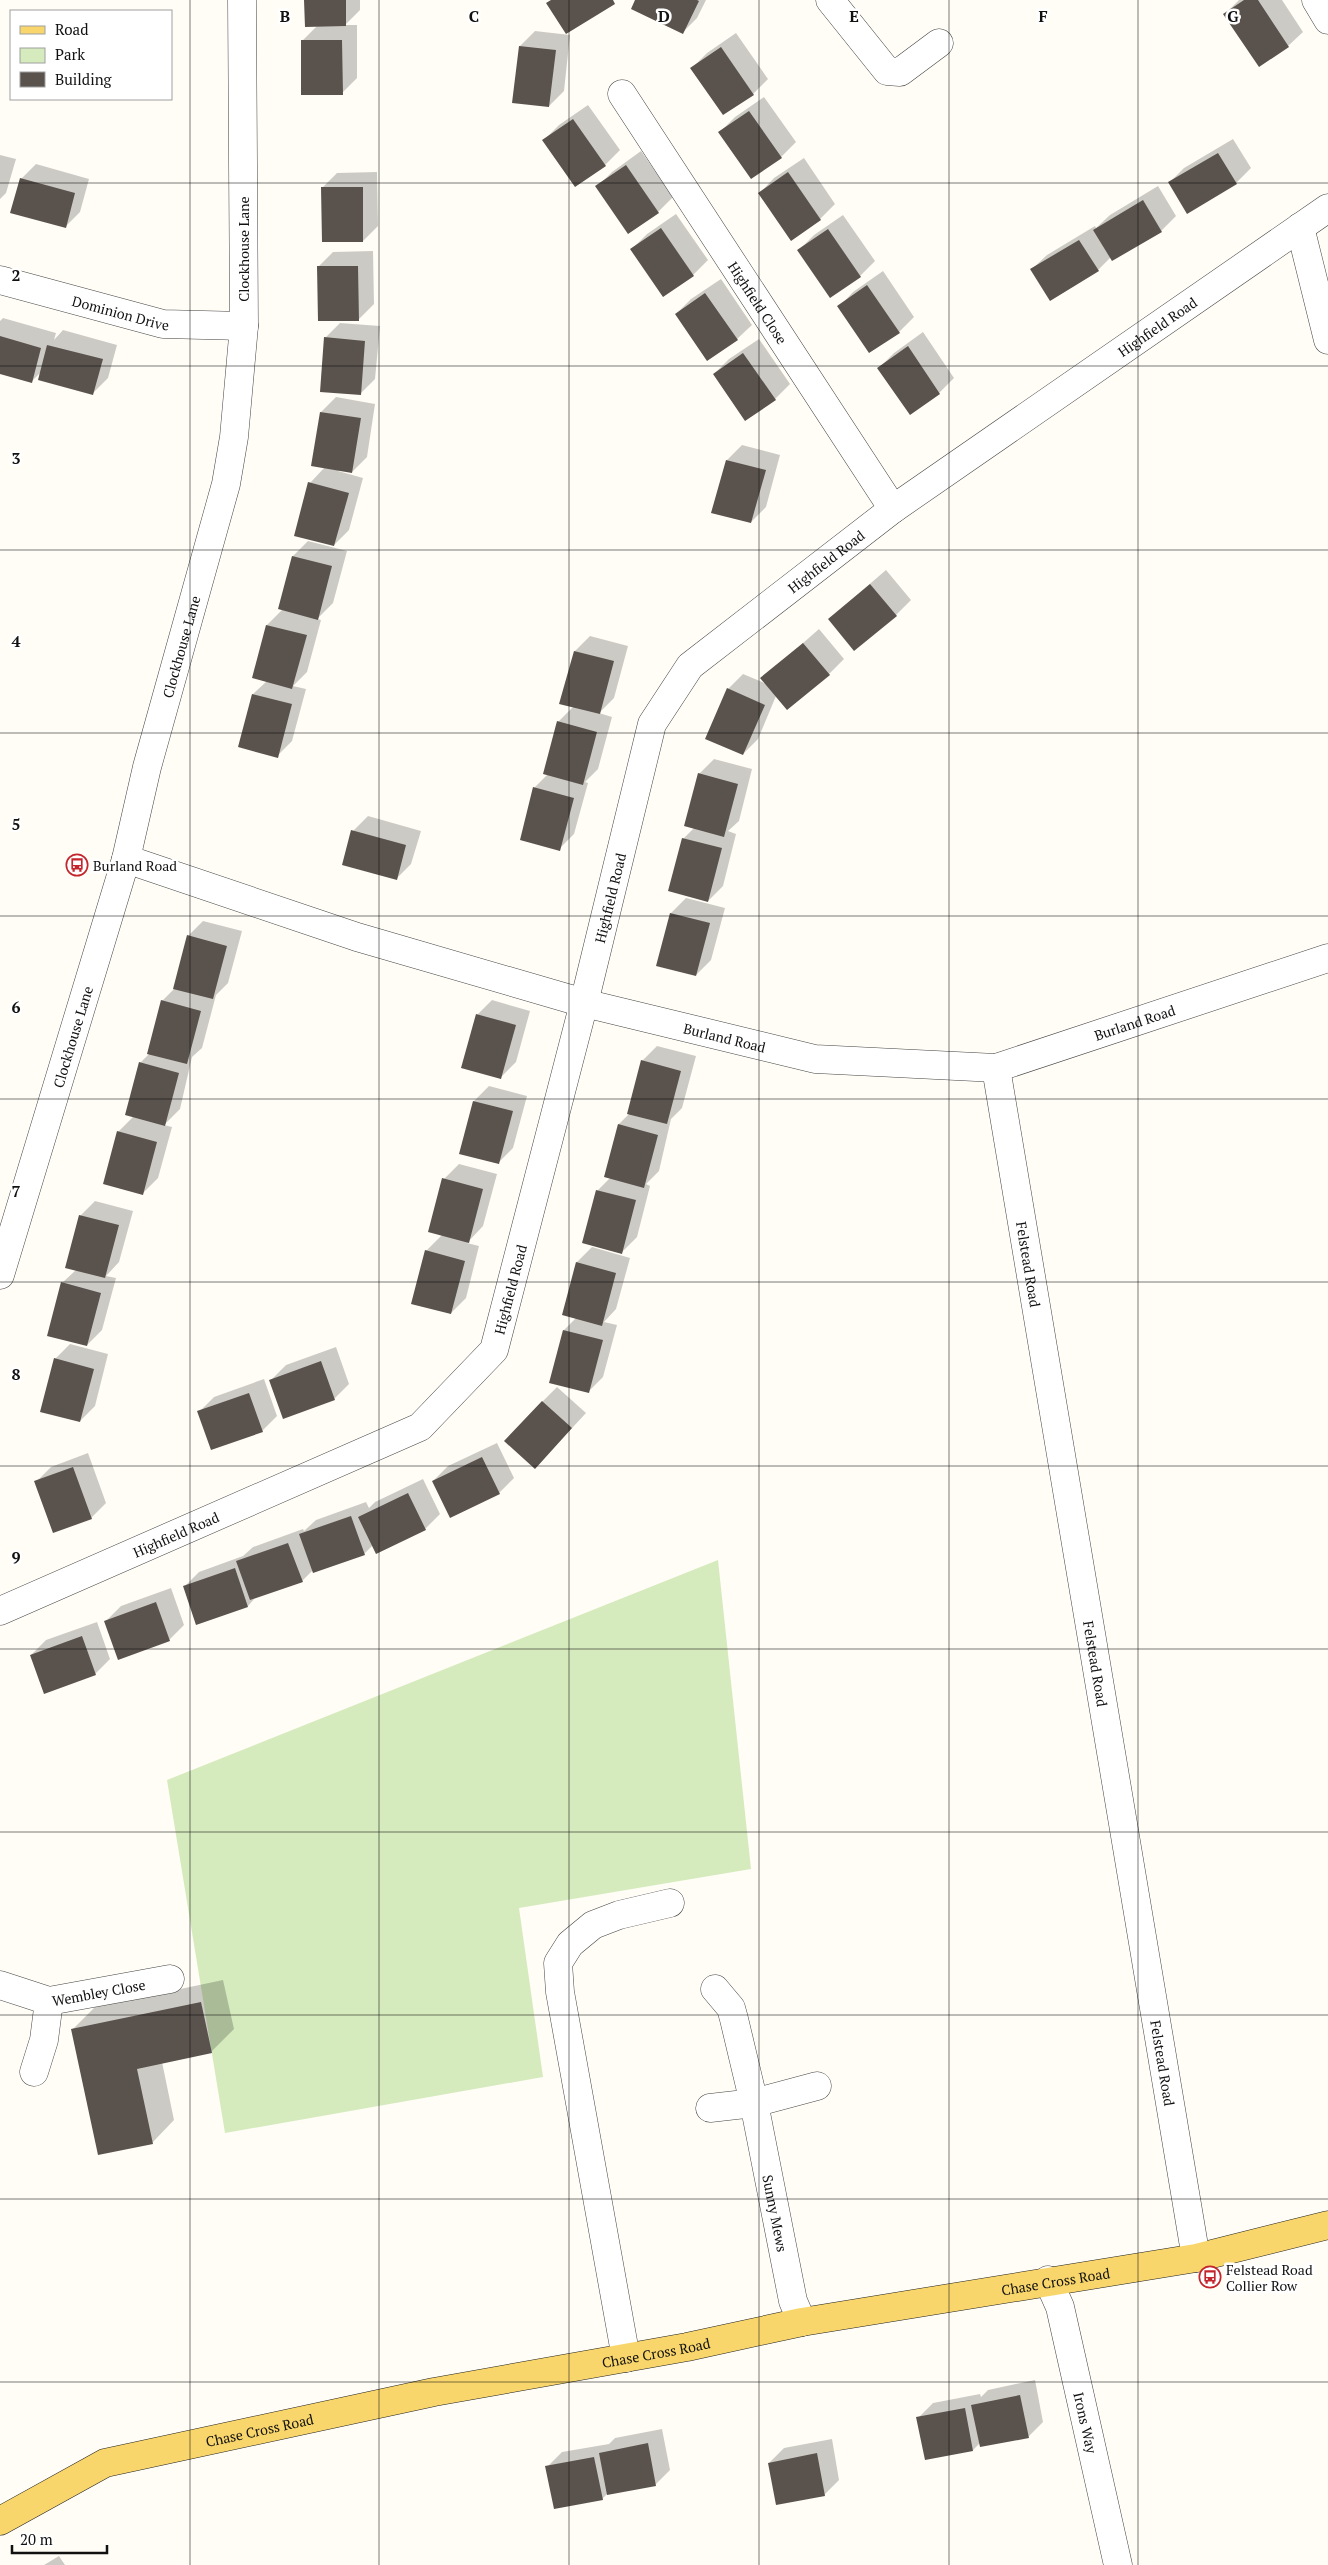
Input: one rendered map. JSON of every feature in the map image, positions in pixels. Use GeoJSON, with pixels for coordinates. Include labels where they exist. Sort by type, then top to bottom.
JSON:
{"type":"FeatureCollection","features":[{"type":"Feature","properties":{"kind":"main road","name":"Chase Cross Road"},"geometry":{"type":"LineString","coordinates":[[0,2521],[105,2463],[434,2392],[626,2358],[802,2322],[1048,2280],[1196,2258],[1328,2225]]}},
{"type":"Feature","properties":{"kind":"street","name":"Clockhouse Lane"},"geometry":{"type":"LineString","coordinates":[[0,1275],[126,859],[147,767],[226,484],[234,436],[244,326],[242,0]]}},
{"type":"Feature","properties":{"kind":"street"},"geometry":{"type":"LineString","coordinates":[[830,0],[888,71],[900,72],[939,44]]}},
{"type":"Feature","properties":{"kind":"street"},"geometry":{"type":"LineString","coordinates":[[1316,0],[1328,20]]}},
{"type":"Feature","properties":{"kind":"street","name":"Highfield Close"},"geometry":{"type":"LineString","coordinates":[[622,94],[893,509]]}},
{"type":"Feature","properties":{"kind":"street","name":"Highfield Road"},"geometry":{"type":"LineString","coordinates":[[0,1611],[420,1427],[494,1350],[584,1002],[652,724],[690,666],[893,509],[1328,208]]}},
{"type":"Feature","properties":{"kind":"street"},"geometry":{"type":"LineString","coordinates":[[1300,227],[1328,340]]}},
{"type":"Feature","properties":{"kind":"street","name":"Dominion Drive"},"geometry":{"type":"LineString","coordinates":[[0,280],[163,324],[244,326]]}},
{"type":"Feature","properties":{"kind":"street","name":"Burland Road"},"geometry":{"type":"LineString","coordinates":[[126,859],[357,937],[584,1002],[815,1059],[996,1068],[1328,958]]}},
{"type":"Feature","properties":{"kind":"street","name":"Felstead Road"},"geometry":{"type":"LineString","coordinates":[[996,1068],[1196,2258]]}},
{"type":"Feature","properties":{"kind":"street"},"geometry":{"type":"LineString","coordinates":[[626,2358],[560,1992],[558,1963],[570,1944],[592,1925],[619,1915],[670,1903]]}},
{"type":"Feature","properties":{"kind":"street","name":"Wembley Close"},"geometry":{"type":"LineString","coordinates":[[0,1984],[49,2001],[170,1978]]}},
{"type":"Feature","properties":{"kind":"street","name":"Sunny Mews"},"geometry":{"type":"LineString","coordinates":[[716,1989],[731,2008],[734,2019],[754,2103],[793,2301],[802,2322]]}},
{"type":"Feature","properties":{"kind":"street"},"geometry":{"type":"LineString","coordinates":[[34,2072],[43,2044],[49,2001]]}},
{"type":"Feature","properties":{"kind":"street"},"geometry":{"type":"LineString","coordinates":[[710,2108],[754,2103],[817,2086]]}},
{"type":"Feature","properties":{"kind":"street","name":"Irons Way"},"geometry":{"type":"LineString","coordinates":[[1048,2280],[1060,2307],[1118,2565]]}},
{"type":"Feature","properties":{"kind":"green space"},"geometry":{"type":"Polygon","coordinates":[[[718,1560],[751,1869],[519,1908],[543,2077],[225,2133],[167,1780],[718,1560]]]}},
{"type":"Feature","properties":{"kind":"building"},"geometry":{"type":"Polygon","coordinates":[[[304,0],[346,0],[346,26],[305,27],[304,0]]]}},
{"type":"Feature","properties":{"kind":"building"},"geometry":{"type":"Polygon","coordinates":[[[551,0],[613,0],[615,4],[566,34],[546,3],[551,0]]]}},
{"type":"Feature","properties":{"kind":"building"},"geometry":{"type":"Polygon","coordinates":[[[635,0],[699,1],[683,34],[631,9],[635,0]]]}},
{"type":"Feature","properties":{"kind":"building"},"geometry":{"type":"Polygon","coordinates":[[[1244,0],[1258,0],[1289,47],[1259,67],[1223,14],[1244,0]]]}},
{"type":"Feature","properties":{"kind":"building"},"geometry":{"type":"Polygon","coordinates":[[[301,40],[342,40],[343,95],[301,95],[301,40]]]}},
{"type":"Feature","properties":{"kind":"building"},"geometry":{"type":"Polygon","coordinates":[[[519,46],[556,50],[549,107],[512,103],[519,46]]]}},
{"type":"Feature","properties":{"kind":"building"},"geometry":{"type":"Polygon","coordinates":[[[721,47],[754,95],[723,115],[690,68],[721,47]]]}},
{"type":"Feature","properties":{"kind":"building"},"geometry":{"type":"Polygon","coordinates":[[[749,111],[782,158],[751,179],[718,132],[749,111]]]}},
{"type":"Feature","properties":{"kind":"building"},"geometry":{"type":"Polygon","coordinates":[[[573,119],[606,166],[575,187],[542,140],[573,119]]]}},
{"type":"Feature","properties":{"kind":"building"},"geometry":{"type":"Polygon","coordinates":[[[1218,153],[1237,184],[1187,214],[1168,182],[1218,153]]]}},
{"type":"Feature","properties":{"kind":"building"},"geometry":{"type":"Polygon","coordinates":[[[626,165],[659,213],[628,234],[595,186],[626,165]]]}},
{"type":"Feature","properties":{"kind":"building"},"geometry":{"type":"Polygon","coordinates":[[[788,172],[821,220],[791,241],[758,193],[788,172]]]}},
{"type":"Feature","properties":{"kind":"building"},"geometry":{"type":"Polygon","coordinates":[[[20,178],[75,193],[66,228],[10,213],[20,178]]]}},
{"type":"Feature","properties":{"kind":"building"},"geometry":{"type":"Polygon","coordinates":[[[321,187],[363,187],[363,242],[322,242],[321,187]]]}},
{"type":"Feature","properties":{"kind":"building"},"geometry":{"type":"Polygon","coordinates":[[[1143,200],[1162,232],[1112,261],[1093,230],[1143,200]]]}},
{"type":"Feature","properties":{"kind":"building"},"geometry":{"type":"Polygon","coordinates":[[[661,228],[694,276],[663,297],[630,249],[661,228]]]}},
{"type":"Feature","properties":{"kind":"building"},"geometry":{"type":"Polygon","coordinates":[[[828,229],[861,277],[830,298],[797,250],[828,229]]]}},
{"type":"Feature","properties":{"kind":"building"},"geometry":{"type":"Polygon","coordinates":[[[1079,240],[1099,271],[1050,301],[1030,269],[1079,240]]]}},
{"type":"Feature","properties":{"kind":"building"},"geometry":{"type":"Polygon","coordinates":[[[317,266],[358,266],[359,321],[318,321],[317,266]]]}},
{"type":"Feature","properties":{"kind":"building"},"geometry":{"type":"Polygon","coordinates":[[[867,285],[900,333],[869,353],[837,306],[867,285]]]}},
{"type":"Feature","properties":{"kind":"building"},"geometry":{"type":"Polygon","coordinates":[[[705,293],[738,340],[707,361],[675,314],[705,293]]]}},
{"type":"Feature","properties":{"kind":"building"},"geometry":{"type":"Polygon","coordinates":[[[0,336],[41,348],[32,383],[0,374],[0,336]]]}},
{"type":"Feature","properties":{"kind":"building"},"geometry":{"type":"Polygon","coordinates":[[[324,337],[365,341],[361,395],[320,392],[324,337]]]}},
{"type":"Feature","properties":{"kind":"building"},"geometry":{"type":"Polygon","coordinates":[[[47,345],[103,359],[93,395],[38,380],[47,345]]]}},
{"type":"Feature","properties":{"kind":"building"},"geometry":{"type":"Polygon","coordinates":[[[908,346],[940,394],[910,415],[877,368],[908,346]]]}},
{"type":"Feature","properties":{"kind":"building"},"geometry":{"type":"Polygon","coordinates":[[[743,353],[776,400],[745,421],[713,374],[743,353]]]}},
{"type":"Feature","properties":{"kind":"building"},"geometry":{"type":"Polygon","coordinates":[[[320,412],[361,418],[352,473],[311,466],[320,412]]]}},
{"type":"Feature","properties":{"kind":"building"},"geometry":{"type":"Polygon","coordinates":[[[726,460],[766,470],[751,523],[711,513],[726,460]]]}},
{"type":"Feature","properties":{"kind":"building"},"geometry":{"type":"Polygon","coordinates":[[[308,482],[349,493],[334,546],[294,536],[308,482]]]}},
{"type":"Feature","properties":{"kind":"building"},"geometry":{"type":"Polygon","coordinates":[[[292,556],[332,566],[318,620],[278,609],[292,556]]]}},
{"type":"Feature","properties":{"kind":"building"},"geometry":{"type":"Polygon","coordinates":[[[870,584],[897,616],[854,651],[828,619],[870,584]]]}},
{"type":"Feature","properties":{"kind":"building"},"geometry":{"type":"Polygon","coordinates":[[[266,625],[307,635],[292,689],[252,678],[266,625]]]}},
{"type":"Feature","properties":{"kind":"building"},"geometry":{"type":"Polygon","coordinates":[[[803,643],[830,675],[787,710],[760,678],[803,643]]]}},
{"type":"Feature","properties":{"kind":"building"},"geometry":{"type":"Polygon","coordinates":[[[574,651],[614,661],[600,714],[559,704],[574,651]]]}},
{"type":"Feature","properties":{"kind":"building"},"geometry":{"type":"Polygon","coordinates":[[[727,688],[765,705],[743,755],[705,739],[727,688]]]}},
{"type":"Feature","properties":{"kind":"building"},"geometry":{"type":"Polygon","coordinates":[[[252,694],[292,704],[278,758],[238,747],[252,694]]]}},
{"type":"Feature","properties":{"kind":"building"},"geometry":{"type":"Polygon","coordinates":[[[557,721],[597,732],[583,785],[543,774],[557,721]]]}},
{"type":"Feature","properties":{"kind":"building"},"geometry":{"type":"Polygon","coordinates":[[[698,773],[738,784],[724,837],[684,826],[698,773]]]}},
{"type":"Feature","properties":{"kind":"building"},"geometry":{"type":"Polygon","coordinates":[[[533,787],[574,798],[560,851],[520,840],[533,787]]]}},
{"type":"Feature","properties":{"kind":"building"},"geometry":{"type":"Polygon","coordinates":[[[351,830],[406,845],[397,880],[342,865],[351,830]]]}},
{"type":"Feature","properties":{"kind":"building"},"geometry":{"type":"Polygon","coordinates":[[[682,838],[722,848],[708,902],[668,891],[682,838]]]}},
{"type":"Feature","properties":{"kind":"building"},"geometry":{"type":"Polygon","coordinates":[[[670,913],[710,923],[696,976],[656,966],[670,913]]]}},
{"type":"Feature","properties":{"kind":"building"},"geometry":{"type":"Polygon","coordinates":[[[187,935],[227,946],[213,999],[173,989],[187,935]]]}},
{"type":"Feature","properties":{"kind":"building"},"geometry":{"type":"Polygon","coordinates":[[[161,1000],[201,1011],[187,1064],[147,1054],[161,1000]]]}},
{"type":"Feature","properties":{"kind":"building"},"geometry":{"type":"Polygon","coordinates":[[[476,1014],[516,1025],[501,1079],[461,1068],[476,1014]]]}},
{"type":"Feature","properties":{"kind":"building"},"geometry":{"type":"Polygon","coordinates":[[[641,1060],[681,1071],[667,1124],[627,1114],[641,1060]]]}},
{"type":"Feature","properties":{"kind":"building"},"geometry":{"type":"Polygon","coordinates":[[[139,1062],[179,1073],[165,1126],[125,1115],[139,1062]]]}},
{"type":"Feature","properties":{"kind":"building"},"geometry":{"type":"Polygon","coordinates":[[[473,1101],[513,1111],[499,1164],[459,1154],[473,1101]]]}},
{"type":"Feature","properties":{"kind":"building"},"geometry":{"type":"Polygon","coordinates":[[[618,1124],[658,1135],[644,1188],[604,1177],[618,1124]]]}},
{"type":"Feature","properties":{"kind":"building"},"geometry":{"type":"Polygon","coordinates":[[[117,1131],[157,1142],[143,1195],[103,1184],[117,1131]]]}},
{"type":"Feature","properties":{"kind":"building"},"geometry":{"type":"Polygon","coordinates":[[[442,1178],[483,1189],[469,1243],[428,1232],[442,1178]]]}},
{"type":"Feature","properties":{"kind":"building"},"geometry":{"type":"Polygon","coordinates":[[[596,1190],[636,1200],[622,1254],[582,1243],[596,1190]]]}},
{"type":"Feature","properties":{"kind":"building"},"geometry":{"type":"Polygon","coordinates":[[[79,1215],[119,1225],[105,1278],[65,1268],[79,1215]]]}},
{"type":"Feature","properties":{"kind":"building"},"geometry":{"type":"Polygon","coordinates":[[[425,1250],[465,1261],[451,1314],[411,1304],[425,1250]]]}},
{"type":"Feature","properties":{"kind":"building"},"geometry":{"type":"Polygon","coordinates":[[[576,1262],[616,1273],[602,1326],[562,1315],[576,1262]]]}},
{"type":"Feature","properties":{"kind":"building"},"geometry":{"type":"Polygon","coordinates":[[[61,1282],[101,1293],[87,1346],[47,1336],[61,1282]]]}},
{"type":"Feature","properties":{"kind":"building"},"geometry":{"type":"Polygon","coordinates":[[[563,1330],[603,1340],[589,1393],[549,1383],[563,1330]]]}},
{"type":"Feature","properties":{"kind":"building"},"geometry":{"type":"Polygon","coordinates":[[[54,1358],[94,1369],[80,1422],[40,1412],[54,1358]]]}},
{"type":"Feature","properties":{"kind":"building"},"geometry":{"type":"Polygon","coordinates":[[[321,1361],[335,1400],[283,1419],[269,1380],[321,1361]]]}},
{"type":"Feature","properties":{"kind":"building"},"geometry":{"type":"Polygon","coordinates":[[[249,1393],[263,1432],[211,1450],[197,1411],[249,1393]]]}},
{"type":"Feature","properties":{"kind":"building"},"geometry":{"type":"Polygon","coordinates":[[[542,1401],[572,1428],[535,1469],[504,1441],[542,1401]]]}},
{"type":"Feature","properties":{"kind":"building"},"geometry":{"type":"Polygon","coordinates":[[[482,1457],[500,1494],[450,1518],[432,1481],[482,1457]]]}},
{"type":"Feature","properties":{"kind":"building"},"geometry":{"type":"Polygon","coordinates":[[[73,1467],[92,1519],[53,1533],[34,1481],[73,1467]]]}},
{"type":"Feature","properties":{"kind":"building"},"geometry":{"type":"Polygon","coordinates":[[[408,1493],[426,1530],[376,1554],[358,1517],[408,1493]]]}},
{"type":"Feature","properties":{"kind":"building"},"geometry":{"type":"Polygon","coordinates":[[[351,1516],[365,1555],[313,1573],[299,1534],[351,1516]]]}},
{"type":"Feature","properties":{"kind":"building"},"geometry":{"type":"Polygon","coordinates":[[[288,1543],[303,1582],[250,1600],[236,1561],[288,1543]]]}},
{"type":"Feature","properties":{"kind":"building"},"geometry":{"type":"Polygon","coordinates":[[[235,1568],[248,1607],[196,1625],[183,1586],[235,1568]]]}},
{"type":"Feature","properties":{"kind":"building"},"geometry":{"type":"Polygon","coordinates":[[[156,1602],[170,1641],[118,1660],[104,1621],[156,1602]]]}},
{"type":"Feature","properties":{"kind":"building"},"geometry":{"type":"Polygon","coordinates":[[[82,1636],[96,1675],[44,1694],[30,1655],[82,1636]]]}},
{"type":"Feature","properties":{"kind":"building"},"geometry":{"type":"Polygon","coordinates":[[[201,2002],[212,2053],[137,2069],[153,2144],[98,2155],[71,2029],[201,2002]]]}},
{"type":"Feature","properties":{"kind":"building"},"geometry":{"type":"Polygon","coordinates":[[[1020,2395],[1029,2438],[980,2447],[971,2405],[1020,2395]]]}},
{"type":"Feature","properties":{"kind":"building"},"geometry":{"type":"Polygon","coordinates":[[[965,2408],[973,2451],[925,2460],[916,2417],[965,2408]]]}},
{"type":"Feature","properties":{"kind":"building"},"geometry":{"type":"Polygon","coordinates":[[[648,2443],[656,2486],[607,2495],[599,2453],[648,2443]]]}},
{"type":"Feature","properties":{"kind":"building"},"geometry":{"type":"Polygon","coordinates":[[[817,2453],[825,2496],[776,2505],[768,2463],[817,2453]]]}},
{"type":"Feature","properties":{"kind":"building"},"geometry":{"type":"Polygon","coordinates":[[[594,2457],[603,2500],[554,2509],[545,2466],[594,2457]]]}},
{"type":"Feature","properties":{"kind":"place","name":"Burland Road"},"geometry":{"type":"Point","coordinates":[77,865]}},
{"type":"Feature","properties":{"kind":"place","name":"Felstead Road Collier Row"},"geometry":{"type":"Point","coordinates":[1210,2277]}}]}
